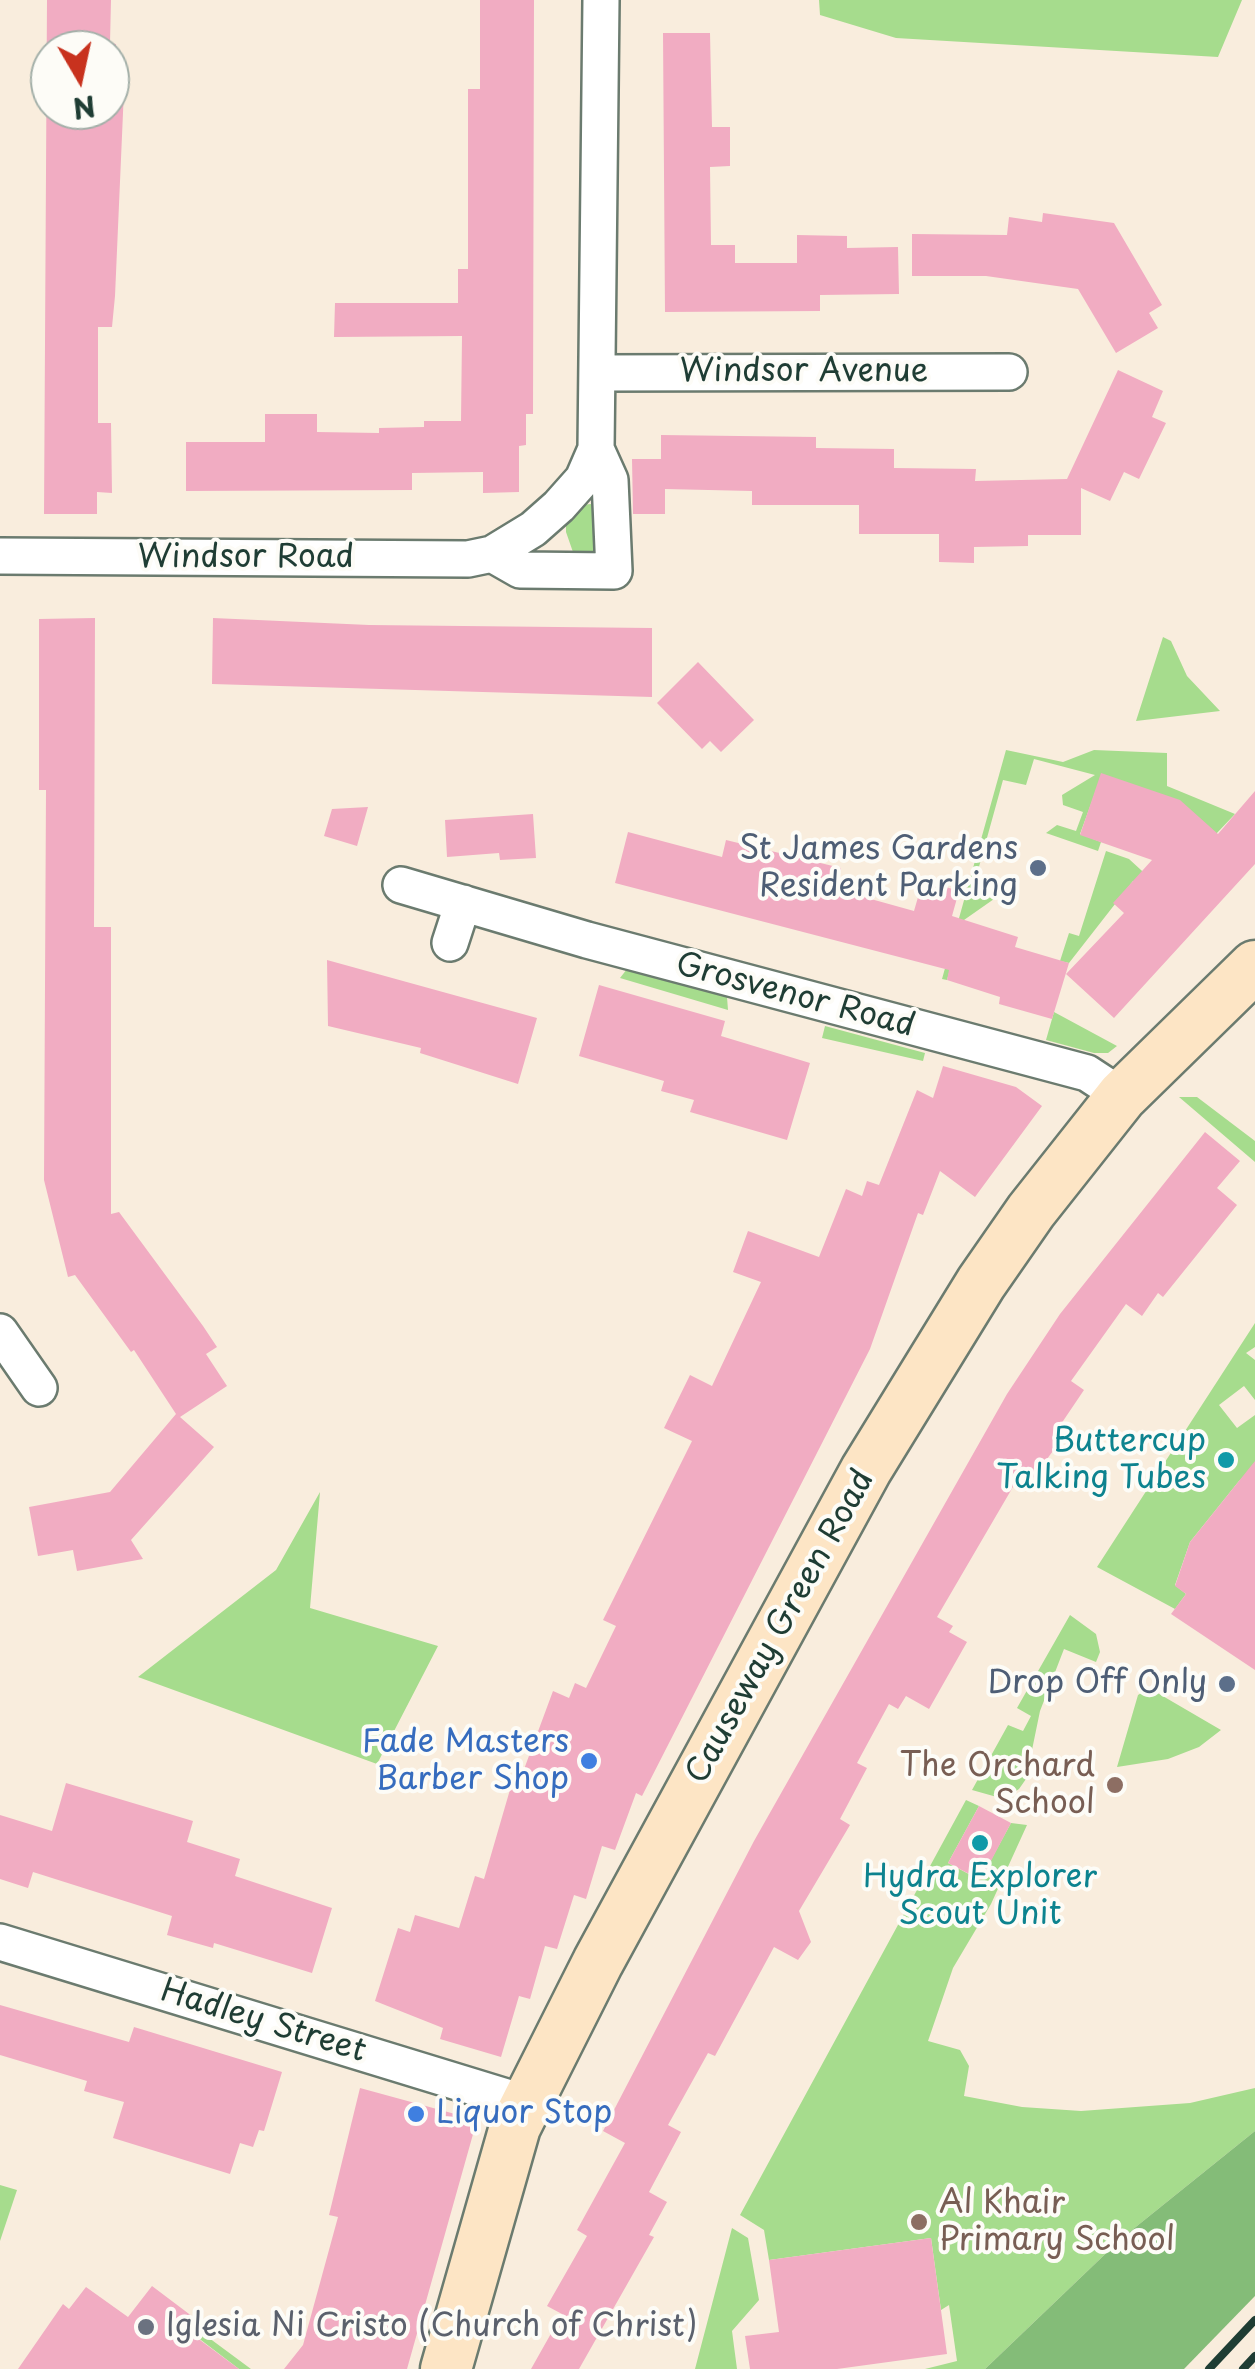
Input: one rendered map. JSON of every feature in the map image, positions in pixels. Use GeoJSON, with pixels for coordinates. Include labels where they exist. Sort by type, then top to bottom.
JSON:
{"type":"FeatureCollection","features":[{"type":"Feature","properties":{"kind":"main road","name":"Causeway Green Road"},"geometry":{"type":"LineString","coordinates":[[446,2369],[515,2127],[526,2103],[866,1470],[981,1283],[1122,1096],[1255,966]]}},
{"type":"Feature","properties":{"kind":"street","name":"Windsor Road"},"geometry":{"type":"LineString","coordinates":[[0,556],[468,559],[492,554],[533,529],[559,506],[584,479],[596,448],[600,373],[601,0]]}},
{"type":"Feature","properties":{"kind":"street","name":"Windsor Avenue"},"geometry":{"type":"LineString","coordinates":[[600,373],[1009,372]]}},
{"type":"Feature","properties":{"kind":"street","name":"Windsor Road"},"geometry":{"type":"LineString","coordinates":[[492,554],[520,570],[614,572],[610,480],[596,448]]}},
{"type":"Feature","properties":{"kind":"street","name":"Grosvenor Road"},"geometry":{"type":"LineString","coordinates":[[401,885],[1087,1072],[1122,1096]]}},
{"type":"Feature","properties":{"kind":"street"},"geometry":{"type":"LineString","coordinates":[[450,943],[462,904]]}},
{"type":"Feature","properties":{"kind":"street"},"geometry":{"type":"LineString","coordinates":[[0,1332],[39,1388]]}},
{"type":"Feature","properties":{"kind":"street","name":"Hadley Street"},"geometry":{"type":"LineString","coordinates":[[0,1942],[526,2103]]}},
{"type":"Feature","properties":{"kind":"green space"},"geometry":{"type":"Polygon","coordinates":[[[819,0],[1242,0],[1218,57],[896,38],[820,15],[819,0]]]}},
{"type":"Feature","properties":{"kind":"green space"},"geometry":{"type":"Polygon","coordinates":[[[591,504],[595,509],[598,562],[574,555],[566,532],[566,524],[581,505],[591,504]]]}},
{"type":"Feature","properties":{"kind":"green space"},"geometry":{"type":"Polygon","coordinates":[[[1163,637],[1171,641],[1187,676],[1220,711],[1136,721],[1163,637]]]}},
{"type":"Feature","properties":{"kind":"green space"},"geometry":{"type":"Polygon","coordinates":[[[1006,750],[1063,762],[1094,750],[1167,753],[1167,786],[1235,814],[1216,834],[1102,774],[1080,834],[1101,842],[1098,851],[1046,833],[1057,825],[1076,831],[1083,812],[1063,805],[1062,795],[1095,775],[1034,759],[1026,785],[1003,780],[972,892],[994,899],[964,920],[947,980],[942,979],[1006,750]]]}},
{"type":"Feature","properties":{"kind":"green space"},"geometry":{"type":"Polygon","coordinates":[[[1106,851],[1129,859],[1153,881],[1133,881],[1069,963],[1060,961],[1069,933],[1079,936],[1106,851]]]}},
{"type":"Feature","properties":{"kind":"green space"},"geometry":{"type":"Polygon","coordinates":[[[627,969],[727,997],[728,1010],[620,978],[627,969]]]}},
{"type":"Feature","properties":{"kind":"green space"},"geometry":{"type":"Polygon","coordinates":[[[1054,1012],[1117,1046],[1108,1053],[1094,1053],[1046,1040],[1054,1012]]]}},
{"type":"Feature","properties":{"kind":"green space"},"geometry":{"type":"Polygon","coordinates":[[[825,1026],[925,1053],[923,1061],[822,1038],[825,1026]]]}},
{"type":"Feature","properties":{"kind":"green space"},"geometry":{"type":"Polygon","coordinates":[[[1179,1097],[1197,1097],[1255,1141],[1255,1162],[1179,1097]]]}},
{"type":"Feature","properties":{"kind":"green space"},"geometry":{"type":"Polygon","coordinates":[[[1255,1323],[1255,1347],[1246,1353],[1255,1360],[1255,1400],[1244,1386],[1219,1405],[1237,1428],[1255,1415],[1255,1468],[1239,1481],[1190,1542],[1175,1585],[1186,1594],[1175,1609],[1097,1567],[1255,1323]]]}},
{"type":"Feature","properties":{"kind":"green space"},"geometry":{"type":"Polygon","coordinates":[[[320,1492],[310,1608],[438,1646],[377,1764],[138,1677],[276,1570],[320,1492]]]}},
{"type":"Feature","properties":{"kind":"green space"},"geometry":{"type":"Polygon","coordinates":[[[1070,1615],[1096,1634],[1100,1652],[1096,1662],[1064,1649],[1040,1711],[1026,1779],[1019,1789],[1004,1799],[972,1790],[1008,1725],[1023,1731],[1031,1716],[1017,1708],[1070,1615]]]}},
{"type":"Feature","properties":{"kind":"green space"},"geometry":{"type":"Polygon","coordinates":[[[1149,1688],[1221,1730],[1199,1747],[1168,1759],[1117,1767],[1138,1695],[1149,1688]]]}},
{"type":"Feature","properties":{"kind":"green space"},"geometry":{"type":"Polygon","coordinates":[[[966,1800],[979,1806],[948,1863],[980,1880],[1011,1823],[1027,1825],[991,1904],[953,1968],[928,2041],[960,2050],[969,2066],[964,2096],[1022,2107],[1081,2111],[1190,2103],[1255,2088],[1255,2131],[1122,2238],[985,2369],[925,2369],[957,2361],[949,2305],[941,2310],[931,2238],[769,2260],[764,2230],[740,2215],[966,1800]]]}},
{"type":"Feature","properties":{"kind":"green space"},"geometry":{"type":"Polygon","coordinates":[[[1255,2131],[1255,2296],[1184,2369],[985,2369],[1122,2238],[1255,2131]]]}},
{"type":"Feature","properties":{"kind":"green space"},"geometry":{"type":"Polygon","coordinates":[[[0,2185],[17,2190],[0,2241],[0,2185]]]}},
{"type":"Feature","properties":{"kind":"green space"},"geometry":{"type":"Polygon","coordinates":[[[732,2228],[748,2238],[759,2300],[732,2331],[737,2369],[695,2369],[732,2228]]]}},
{"type":"Feature","properties":{"kind":"green space"},"geometry":{"type":"Polygon","coordinates":[[[201,2332],[251,2369],[239,2369],[197,2337],[201,2332]]]}},
{"type":"Feature","properties":{"kind":"building"},"geometry":{"type":"Polygon","coordinates":[[[47,0],[111,0],[110,30],[47,30],[47,0]]]}},
{"type":"Feature","properties":{"kind":"building"},"geometry":{"type":"Polygon","coordinates":[[[480,0],[534,0],[533,414],[526,414],[526,445],[519,446],[519,492],[483,493],[483,472],[412,473],[412,490],[186,491],[186,442],[265,442],[265,414],[317,414],[317,432],[379,433],[379,428],[424,427],[424,421],[461,421],[462,336],[334,337],[335,303],[458,303],[458,269],[468,269],[468,89],[480,89],[480,0]]]}},
{"type":"Feature","properties":{"kind":"building"},"geometry":{"type":"Polygon","coordinates":[[[663,33],[710,33],[712,127],[730,127],[730,166],[710,167],[711,245],[735,245],[735,263],[797,263],[797,235],[847,236],[847,248],[898,247],[899,294],[820,295],[820,311],[665,312],[663,33]]]}},
{"type":"Feature","properties":{"kind":"building"},"geometry":{"type":"Polygon","coordinates":[[[46,130],[122,130],[112,327],[98,327],[98,423],[111,423],[112,493],[97,492],[97,514],[44,514],[46,130]]]}},
{"type":"Feature","properties":{"kind":"building"},"geometry":{"type":"Polygon","coordinates":[[[1043,213],[1114,223],[1162,305],[1149,313],[1158,328],[1116,353],[1078,289],[986,276],[912,276],[912,234],[1007,235],[1009,217],[1042,222],[1043,213]]]}},
{"type":"Feature","properties":{"kind":"building"},"geometry":{"type":"Polygon","coordinates":[[[1118,370],[1163,391],[1152,417],[1166,423],[1139,479],[1124,472],[1110,501],[1081,488],[1081,535],[1028,535],[1028,546],[974,547],[974,563],[939,562],[939,534],[859,534],[859,505],[752,505],[752,491],[665,489],[665,514],[633,514],[632,459],[661,459],[661,435],[816,437],[816,448],[894,449],[894,468],[976,469],[975,481],[1067,479],[1118,370]]]}},
{"type":"Feature","properties":{"kind":"building"},"geometry":{"type":"Polygon","coordinates":[[[95,618],[94,927],[111,927],[111,1214],[119,1212],[203,1326],[217,1347],[206,1354],[227,1386],[180,1417],[214,1447],[131,1540],[143,1559],[77,1571],[73,1550],[38,1556],[29,1507],[110,1492],[176,1414],[134,1350],[131,1352],[75,1275],[68,1277],[44,1180],[46,790],[39,790],[39,619],[95,618]]]}},
{"type":"Feature","properties":{"kind":"building"},"geometry":{"type":"Polygon","coordinates":[[[213,618],[369,625],[652,628],[652,697],[212,684],[213,618]]]}},
{"type":"Feature","properties":{"kind":"building"},"geometry":{"type":"Polygon","coordinates":[[[698,662],[754,720],[721,752],[710,741],[702,749],[657,703],[698,662]]]}},
{"type":"Feature","properties":{"kind":"building"},"geometry":{"type":"Polygon","coordinates":[[[1101,773],[1180,800],[1218,834],[1255,791],[1255,864],[1114,1018],[1066,974],[1124,913],[1113,903],[1152,860],[1080,835],[1101,773]]]}},
{"type":"Feature","properties":{"kind":"building"},"geometry":{"type":"Polygon","coordinates":[[[368,807],[357,846],[324,836],[332,809],[368,807]]]}},
{"type":"Feature","properties":{"kind":"building"},"geometry":{"type":"Polygon","coordinates":[[[533,814],[536,858],[500,860],[499,853],[447,857],[445,820],[533,814]]]}},
{"type":"Feature","properties":{"kind":"building"},"geometry":{"type":"Polygon","coordinates":[[[628,832],[722,857],[726,840],[841,868],[835,889],[914,911],[923,880],[959,891],[952,916],[1018,937],[1015,947],[1069,963],[1052,1019],[999,1004],[1000,997],[947,980],[949,970],[615,883],[628,832]]]}},
{"type":"Feature","properties":{"kind":"building"},"geometry":{"type":"Polygon","coordinates":[[[327,960],[537,1018],[518,1084],[420,1053],[421,1048],[328,1026],[327,960]]]}},
{"type":"Feature","properties":{"kind":"building"},"geometry":{"type":"Polygon","coordinates":[[[599,985],[725,1021],[721,1036],[810,1063],[787,1140],[690,1112],[694,1100],[661,1091],[664,1081],[579,1056],[599,985]]]}},
{"type":"Feature","properties":{"kind":"building"},"geometry":{"type":"Polygon","coordinates":[[[943,1066],[1016,1087],[1042,1106],[975,1197],[940,1171],[923,1215],[918,1213],[870,1349],[642,1796],[636,1793],[615,1850],[602,1846],[586,1899],[574,1895],[557,1949],[545,1946],[530,1999],[519,1996],[501,2057],[440,2039],[443,2028],[375,2001],[398,1928],[410,1932],[415,1915],[459,1928],[475,1876],[484,1879],[516,1769],[523,1772],[553,1691],[569,1698],[575,1683],[586,1688],[616,1626],[603,1620],[692,1441],[664,1428],[690,1375],[712,1386],[761,1282],[733,1272],[748,1231],[819,1257],[846,1189],[862,1196],[867,1181],[879,1185],[917,1090],[933,1098],[943,1066]]]}},
{"type":"Feature","properties":{"kind":"building"},"geometry":{"type":"Polygon","coordinates":[[[1205,1132],[1240,1161],[1217,1188],[1237,1205],[1163,1297],[1158,1293],[1142,1316],[1126,1304],[1071,1381],[1084,1390],[1059,1427],[1067,1432],[1027,1486],[1017,1480],[937,1617],[953,1626],[949,1632],[967,1642],[929,1709],[906,1696],[898,1709],[889,1704],[857,1763],[867,1768],[840,1819],[850,1825],[799,1911],[811,1942],[798,1960],[774,1947],[715,2056],[708,2053],[668,2125],[681,2132],[649,2192],[667,2202],[649,2235],[654,2237],[579,2369],[531,2369],[562,2314],[547,2306],[587,2236],[577,2230],[625,2143],[603,2131],[754,1841],[1007,1394],[1060,1314],[1205,1132]]]}},
{"type":"Feature","properties":{"kind":"building"},"geometry":{"type":"Polygon","coordinates":[[[1255,1461],[1255,1670],[1171,1614],[1186,1594],[1175,1586],[1190,1542],[1255,1461]]]}},
{"type":"Feature","properties":{"kind":"building"},"geometry":{"type":"Polygon","coordinates":[[[66,1783],[193,1821],[187,1842],[240,1859],[235,1876],[332,1908],[312,1973],[214,1943],[213,1948],[167,1935],[172,1916],[33,1872],[28,1888],[0,1879],[0,1815],[52,1831],[66,1783]]]}},
{"type":"Feature","properties":{"kind":"building","name":"Hydra Explorer Scout Unit"},"geometry":{"type":"Polygon","coordinates":[[[979,1806],[1011,1823],[981,1880],[948,1863],[979,1806]]]}},
{"type":"Feature","properties":{"kind":"building"},"geometry":{"type":"Polygon","coordinates":[[[0,2005],[129,2042],[134,2027],[282,2072],[264,2131],[259,2130],[253,2147],[240,2143],[230,2174],[113,2138],[124,2102],[84,2091],[87,2081],[0,2055],[0,2005]]]}},
{"type":"Feature","properties":{"kind":"building"},"geometry":{"type":"Polygon","coordinates":[[[360,2088],[477,2120],[407,2369],[284,2369],[303,2345],[338,2217],[329,2215],[360,2088]]]}},
{"type":"Feature","properties":{"kind":"building","name":"Al Khair Primary School"},"geometry":{"type":"Polygon","coordinates":[[[931,2238],[947,2354],[837,2369],[750,2369],[745,2336],[779,2332],[769,2260],[931,2238]]]}},
{"type":"Feature","properties":{"kind":"building","name":"Iglesia Ni Cristo (Church of Christ)"},"geometry":{"type":"Polygon","coordinates":[[[152,2286],[205,2326],[196,2337],[239,2369],[18,2369],[63,2304],[69,2309],[86,2287],[128,2317],[152,2286]]]}},
{"type":"Feature","properties":{"kind":"railway"},"geometry":{"type":"LineString","coordinates":[[1209,2369],[1255,2320]]}},
{"type":"Feature","properties":{"kind":"railway"},"geometry":{"type":"LineString","coordinates":[[1243,2369],[1255,2356]]}},
{"type":"Feature","properties":{"kind":"place","name":"St James Gardens Resident Parking"},"geometry":{"type":"Point","coordinates":[1038,868]}},
{"type":"Feature","properties":{"kind":"place","name":"Buttercup Talking Tubes"},"geometry":{"type":"Point","coordinates":[1226,1460]}},
{"type":"Feature","properties":{"kind":"place","name":"Drop Off Only"},"geometry":{"type":"Point","coordinates":[1227,1684]}},
{"type":"Feature","properties":{"kind":"place","name":"Fade Masters Barber Shop"},"geometry":{"type":"Point","coordinates":[589,1761]}},
{"type":"Feature","properties":{"kind":"place","name":"The Orchard School"},"geometry":{"type":"Point","coordinates":[1115,1785]}},
{"type":"Feature","properties":{"kind":"place","name":"Hydra Explorer Scout Unit"},"geometry":{"type":"Point","coordinates":[980,1843]}},
{"type":"Feature","properties":{"kind":"place","name":"Liquor Stop"},"geometry":{"type":"Point","coordinates":[416,2114]}},
{"type":"Feature","properties":{"kind":"place","name":"Al Khair Primary School"},"geometry":{"type":"Point","coordinates":[919,2222]}},
{"type":"Feature","properties":{"kind":"place","name":"Iglesia Ni Cristo (Church of Christ)"},"geometry":{"type":"Point","coordinates":[146,2327]}}]}
